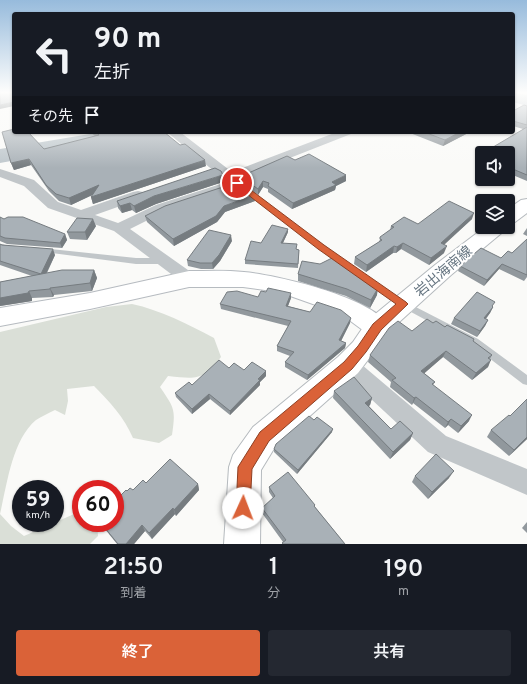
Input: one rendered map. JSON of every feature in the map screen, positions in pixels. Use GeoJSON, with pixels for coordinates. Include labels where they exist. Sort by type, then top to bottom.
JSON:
{"type":"FeatureCollection","features":[{"type":"Feature","properties":{"kind":"main road"},"geometry":{"type":"LineString","coordinates":[[515,213],[527,204]]}},
{"type":"Feature","properties":{"kind":"main road","name":"岩出海南線"},"geometry":{"type":"LineString","coordinates":[[242,544],[245,467],[264,437],[348,365],[362,349],[377,327],[443,270],[488,234]]}},
{"type":"Feature","properties":{"kind":"main road"},"geometry":{"type":"LineString","coordinates":[[0,317],[90,302],[189,279],[243,279],[282,285],[349,308],[377,327]]}},
{"type":"Feature","properties":{"kind":"street"},"geometry":{"type":"LineString","coordinates":[[176,134],[233,180]]}},
{"type":"Feature","properties":{"kind":"street"},"geometry":{"type":"LineString","coordinates":[[120,228],[161,208],[233,180],[342,134]]}},
{"type":"Feature","properties":{"kind":"street"},"geometry":{"type":"LineString","coordinates":[[203,173],[218,168]]}},
{"type":"Feature","properties":{"kind":"street"},"geometry":{"type":"LineString","coordinates":[[0,173],[30,183],[53,205],[120,228],[189,279]]}},
{"type":"Feature","properties":{"kind":"street"},"geometry":{"type":"LineString","coordinates":[[81,215],[153,190]]}},
{"type":"Feature","properties":{"kind":"street"},"geometry":{"type":"LineString","coordinates":[[348,365],[437,444],[527,482]]}},
{"type":"Feature","properties":{"kind":"lane"},"geometry":{"type":"LineString","coordinates":[[233,180],[321,247],[403,304],[475,342],[527,381]]}},
{"type":"Feature","properties":{"kind":"lane"},"geometry":{"type":"LineString","coordinates":[[37,249],[136,261],[165,261]]}},
{"type":"Feature","properties":{"kind":"shaded area"},"geometry":{"type":"Polygon","coordinates":[[[132,304],[163,314],[214,338],[221,357],[209,371],[193,378],[168,376],[160,387],[171,404],[174,419],[172,435],[159,443],[133,438],[116,410],[94,386],[67,389],[68,401],[65,415],[55,410],[41,417],[36,420],[21,439],[8,477],[0,514],[0,332],[106,307],[132,304]]]}},
{"type":"Feature","properties":{"kind":"shaded area"},"geometry":{"type":"Polygon","coordinates":[[[0,514],[12,527],[12,532],[19,532],[24,536],[33,532],[64,532],[64,518],[72,515],[72,532],[98,532],[98,536],[90,544],[0,544],[0,514]]]}},
{"type":"Feature","properties":{"kind":"building"},"geometry":{"type":"Polygon","coordinates":[[[515,117],[527,117],[527,125],[515,122],[515,117]]]}},
{"type":"Feature","properties":{"kind":"building"},"geometry":{"type":"Polygon","coordinates":[[[527,127],[527,175],[515,170],[515,146],[495,146],[527,127]]]}},
{"type":"Feature","properties":{"kind":"building"},"geometry":{"type":"Polygon","coordinates":[[[12,130],[12,134],[30,134],[44,149],[99,135],[98,134],[166,134],[180,145],[185,144],[205,160],[91,197],[99,185],[69,198],[56,194],[46,185],[29,159],[11,163],[2,132],[12,130]]]}},
{"type":"Feature","properties":{"kind":"building"},"geometry":{"type":"Polygon","coordinates":[[[429,134],[456,134],[445,140],[429,134]]]}},
{"type":"Feature","properties":{"kind":"building"},"geometry":{"type":"Polygon","coordinates":[[[309,154],[346,175],[332,182],[336,185],[293,203],[268,186],[269,183],[263,181],[258,189],[244,179],[244,175],[287,156],[295,160],[309,154]]]}},
{"type":"Feature","properties":{"kind":"building"},"geometry":{"type":"Polygon","coordinates":[[[215,168],[221,171],[223,175],[154,196],[134,206],[130,203],[120,206],[117,201],[215,168]]]}},
{"type":"Feature","properties":{"kind":"building"},"geometry":{"type":"Polygon","coordinates":[[[238,182],[254,195],[224,206],[216,216],[173,239],[145,216],[165,206],[238,182]]]}},
{"type":"Feature","properties":{"kind":"building"},"geometry":{"type":"Polygon","coordinates":[[[449,201],[474,213],[441,243],[447,246],[431,258],[403,243],[397,247],[394,246],[367,265],[355,257],[382,240],[380,237],[394,227],[391,226],[404,217],[418,224],[449,201]]]}},
{"type":"Feature","properties":{"kind":"building"},"geometry":{"type":"Polygon","coordinates":[[[0,217],[4,219],[8,217],[23,217],[65,234],[60,243],[5,238],[0,236],[0,217]]]}},
{"type":"Feature","properties":{"kind":"building"},"geometry":{"type":"Polygon","coordinates":[[[77,218],[93,219],[85,232],[67,232],[77,218]]]}},
{"type":"Feature","properties":{"kind":"building"},"geometry":{"type":"Polygon","coordinates":[[[272,225],[288,229],[281,243],[297,244],[296,249],[299,250],[298,264],[245,260],[251,241],[261,243],[272,225]]]}},
{"type":"Feature","properties":{"kind":"building"},"geometry":{"type":"Polygon","coordinates":[[[209,230],[231,235],[219,255],[212,263],[200,263],[187,260],[209,230]]]}},
{"type":"Feature","properties":{"kind":"building"},"geometry":{"type":"Polygon","coordinates":[[[527,239],[527,275],[502,264],[487,280],[460,266],[481,248],[501,258],[508,251],[512,253],[527,239]]]}},
{"type":"Feature","properties":{"kind":"building"},"geometry":{"type":"Polygon","coordinates":[[[0,244],[53,249],[41,274],[0,261],[0,244]]]}},
{"type":"Feature","properties":{"kind":"building"},"geometry":{"type":"Polygon","coordinates":[[[336,256],[358,271],[356,272],[365,275],[375,282],[373,286],[378,288],[371,300],[347,289],[298,274],[302,261],[320,264],[336,256]]]}},
{"type":"Feature","properties":{"kind":"building"},"geometry":{"type":"Polygon","coordinates":[[[62,270],[94,270],[90,283],[29,291],[28,293],[0,298],[0,282],[62,270]]]}},
{"type":"Feature","properties":{"kind":"building"},"geometry":{"type":"Polygon","coordinates":[[[268,288],[291,293],[286,306],[310,312],[317,302],[341,310],[351,318],[339,340],[346,343],[308,375],[285,362],[294,352],[277,346],[291,321],[220,304],[227,292],[237,291],[258,297],[261,291],[266,292],[268,288]]]}},
{"type":"Feature","properties":{"kind":"building"},"geometry":{"type":"Polygon","coordinates":[[[477,292],[495,302],[484,318],[488,320],[480,331],[454,318],[477,292]]]}},
{"type":"Feature","properties":{"kind":"building"},"geometry":{"type":"Polygon","coordinates":[[[427,319],[433,323],[436,321],[445,327],[447,325],[474,339],[473,341],[492,355],[488,358],[491,360],[476,373],[446,351],[421,371],[435,382],[432,384],[472,415],[461,426],[451,419],[448,422],[416,397],[414,398],[392,380],[396,378],[370,355],[389,328],[398,321],[412,331],[427,319]]]}},
{"type":"Feature","properties":{"kind":"building"},"geometry":{"type":"Polygon","coordinates":[[[219,360],[229,368],[234,363],[244,370],[252,362],[266,371],[258,379],[260,380],[230,411],[209,394],[192,409],[175,393],[189,382],[192,385],[219,360]]]}},
{"type":"Feature","properties":{"kind":"building"},"geometry":{"type":"Polygon","coordinates":[[[354,377],[372,398],[365,403],[391,429],[400,421],[413,433],[393,452],[334,391],[354,377]]]}},
{"type":"Feature","properties":{"kind":"building"},"geometry":{"type":"Polygon","coordinates":[[[527,399],[527,437],[514,450],[491,430],[509,415],[510,416],[527,399]]]}},
{"type":"Feature","properties":{"kind":"building"},"geometry":{"type":"Polygon","coordinates":[[[309,416],[314,420],[317,417],[333,429],[298,470],[274,449],[276,444],[309,416]]]}},
{"type":"Feature","properties":{"kind":"building"},"geometry":{"type":"Polygon","coordinates":[[[436,454],[454,471],[432,492],[415,476],[436,454]]]}},
{"type":"Feature","properties":{"kind":"building"},"geometry":{"type":"Polygon","coordinates":[[[170,459],[198,484],[174,510],[173,508],[149,533],[142,525],[126,544],[118,544],[108,532],[124,532],[124,492],[130,488],[133,490],[143,480],[146,483],[170,459]]]}},
{"type":"Feature","properties":{"kind":"building"},"geometry":{"type":"Polygon","coordinates":[[[288,472],[345,544],[282,543],[286,540],[262,508],[275,496],[269,487],[288,472]]]}},
{"type":"Feature","properties":{"kind":"waterway"},"geometry":{"type":"LineString","coordinates":[[0,156],[126,134]]}},
{"type":"Feature","properties":{"kind":"route"},"geometry":{"type":"LineString","coordinates":[[237,183],[321,247],[403,304],[377,327],[362,349],[348,365],[264,437],[245,467],[243,508]]}}]}
